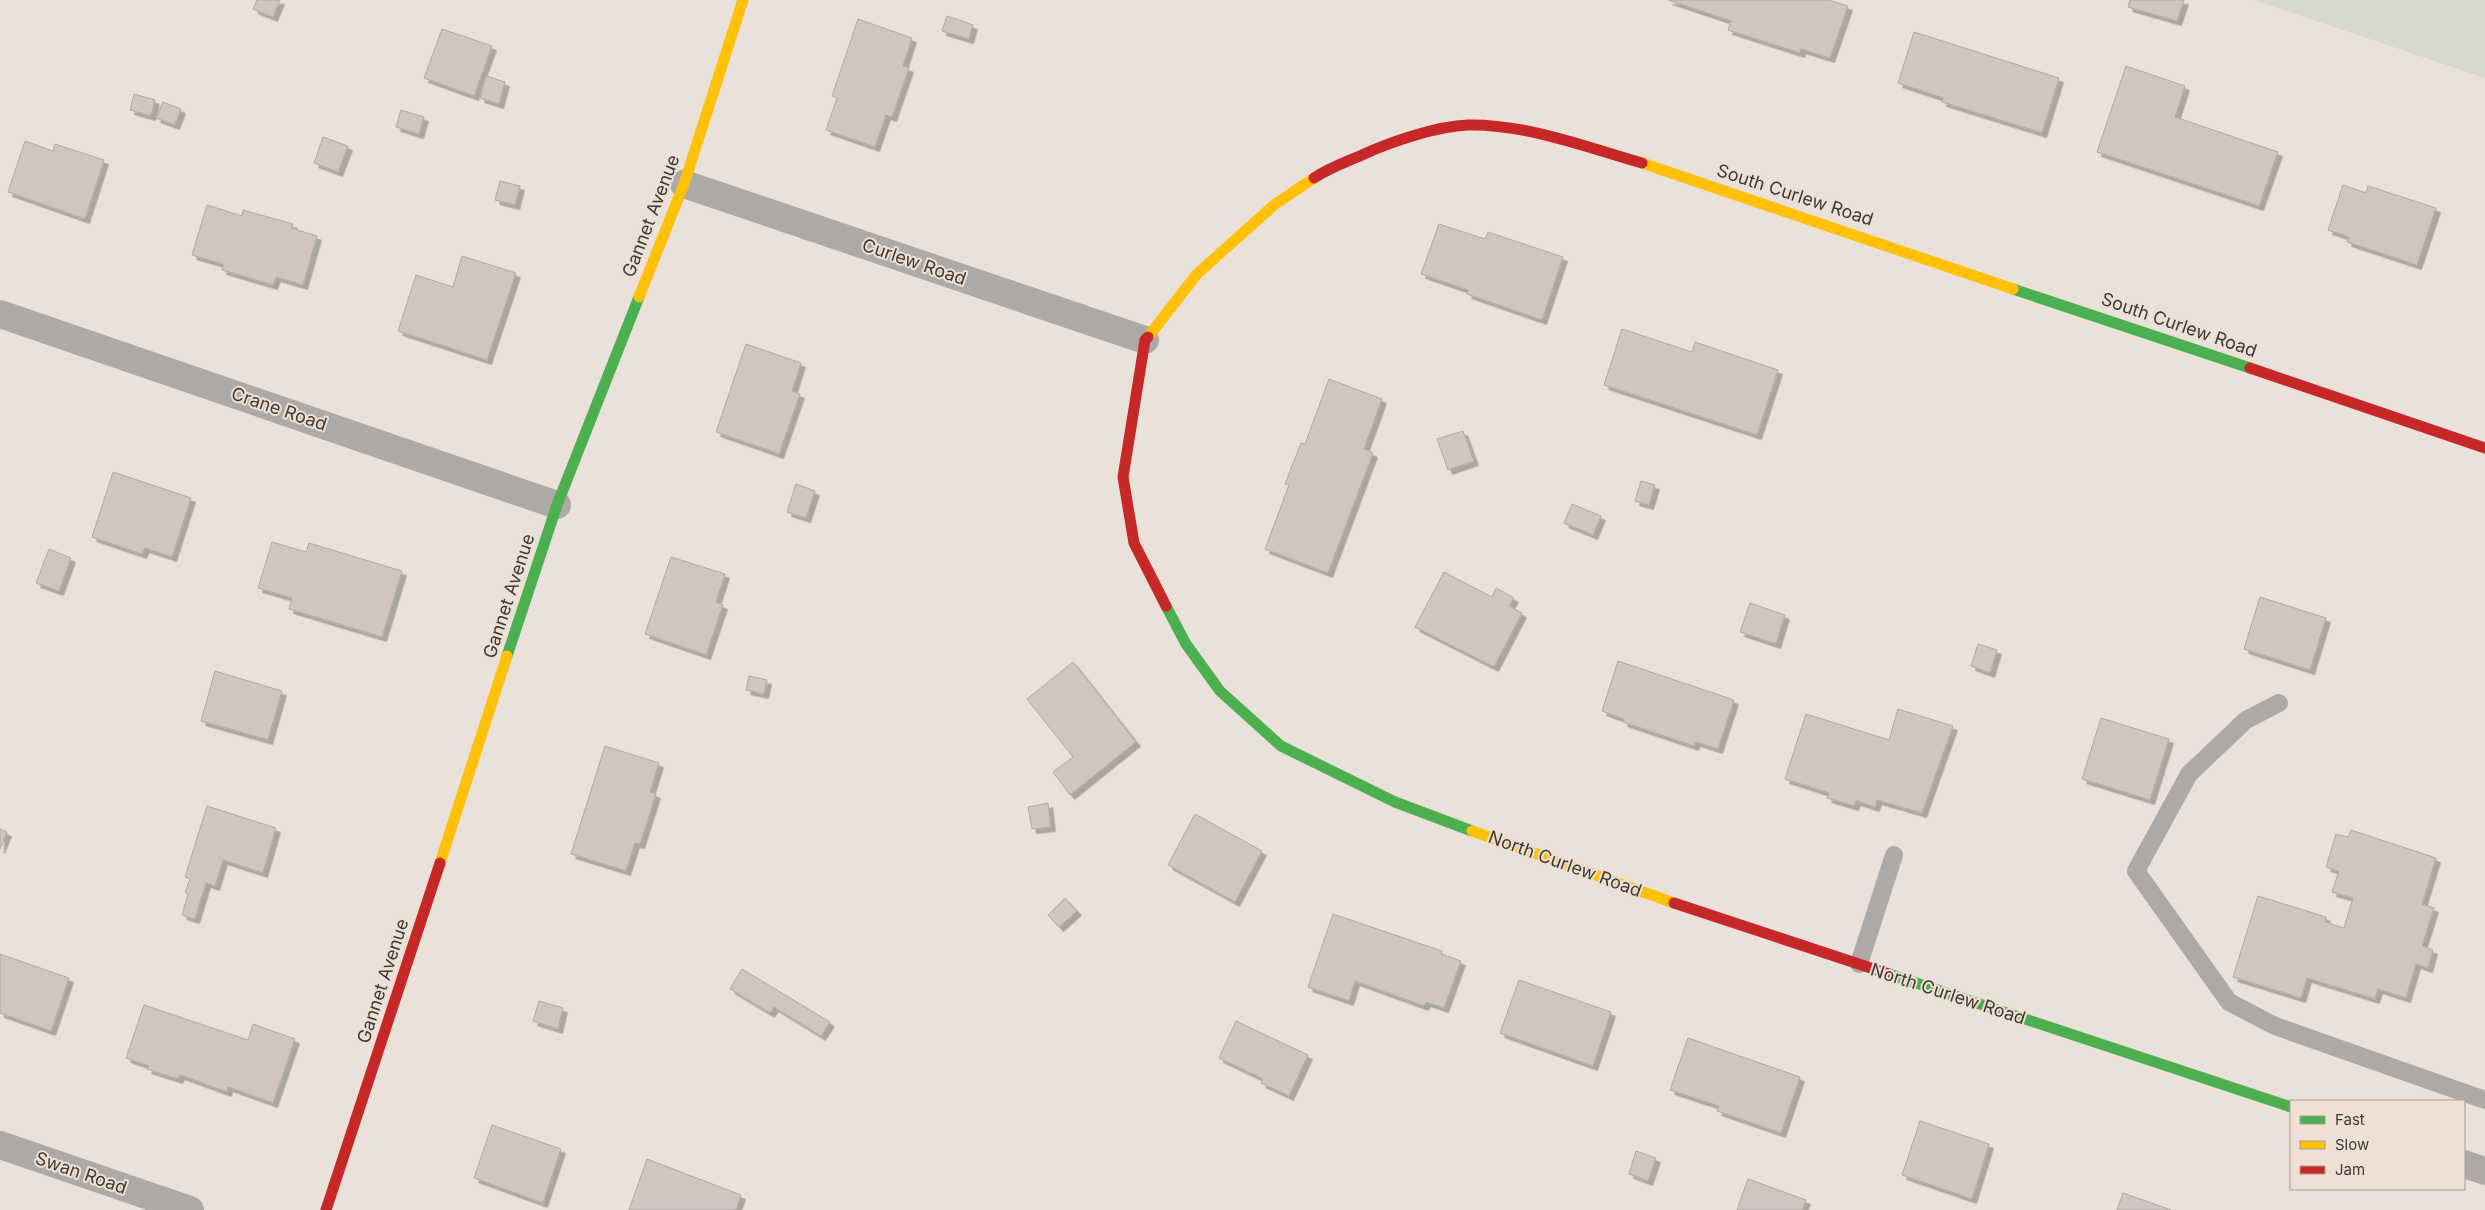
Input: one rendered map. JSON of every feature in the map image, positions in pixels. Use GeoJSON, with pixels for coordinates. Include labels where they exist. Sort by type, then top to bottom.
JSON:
{"type":"FeatureCollection","features":[{"type":"Feature","properties":{"kind":"street","name":"Gannet Avenue"},"geometry":{"type":"LineString","coordinates":[[326,1210],[557,504],[684,184],[743,0]]}},
{"type":"Feature","properties":{"kind":"street","name":"South Curlew Road"},"geometry":{"type":"LineString","coordinates":[[1145,340],[1197,274],[1274,205],[1320,174],[1372,150],[1411,136],[1467,125],[1518,130],[1557,138],[1657,168],[2485,448]]}},
{"type":"Feature","properties":{"kind":"street","name":"Curlew Road"},"geometry":{"type":"LineString","coordinates":[[684,184],[1145,340]]}},
{"type":"Feature","properties":{"kind":"street","name":"Crane Road"},"geometry":{"type":"LineString","coordinates":[[0,314],[557,504]]}},
{"type":"Feature","properties":{"kind":"street","name":"North Curlew Road"},"geometry":{"type":"LineString","coordinates":[[1145,340],[1123,477],[1134,543],[1192,652],[1220,691],[1281,746],[1395,802],[1424,814],[1666,900],[2290,1107]]}},
{"type":"Feature","properties":{"kind":"street","name":"Swan Road"},"geometry":{"type":"LineString","coordinates":[[0,1145],[190,1210]]}},
{"type":"Feature","properties":{"kind":"street"},"geometry":{"type":"LineString","coordinates":[[2465,1164],[2485,1171]]}},
{"type":"Feature","properties":{"kind":"lane"},"geometry":{"type":"LineString","coordinates":[[2279,703],[2246,720],[2189,774],[2136,871],[2229,1002],[2276,1026],[2485,1100]]}},
{"type":"Feature","properties":{"kind":"lane"},"geometry":{"type":"LineString","coordinates":[[1859,964],[1894,855]]}},
{"type":"Feature","properties":{"kind":"shaded area"},"geometry":{"type":"Polygon","coordinates":[[[2254,0],[2485,0],[2485,78],[2254,0]]]}},
{"type":"Feature","properties":{"kind":"building"},"geometry":{"type":"Polygon","coordinates":[[[257,0],[280,0],[273,17],[253,9],[257,0]]]}},
{"type":"Feature","properties":{"kind":"building"},"geometry":{"type":"Polygon","coordinates":[[[1668,0],[1828,0],[1848,6],[1830,58],[1801,49],[1800,53],[1728,30],[1731,21],[1668,0]]]}},
{"type":"Feature","properties":{"kind":"building"},"geometry":{"type":"Polygon","coordinates":[[[2130,0],[2184,0],[2177,21],[2128,7],[2130,0]]]}},
{"type":"Feature","properties":{"kind":"building"},"geometry":{"type":"Polygon","coordinates":[[[947,16],[973,25],[969,39],[942,31],[947,16]]]}},
{"type":"Feature","properties":{"kind":"building"},"geometry":{"type":"Polygon","coordinates":[[[858,19],[912,38],[903,66],[909,68],[892,117],[886,115],[875,147],[826,130],[837,98],[832,96],[858,19]]]}},
{"type":"Feature","properties":{"kind":"building"},"geometry":{"type":"Polygon","coordinates":[[[442,29],[492,46],[474,96],[424,78],[442,29]]]}},
{"type":"Feature","properties":{"kind":"building"},"geometry":{"type":"Polygon","coordinates":[[[1914,32],[2059,78],[2042,133],[1942,102],[1943,98],[1898,83],[1914,32]]]}},
{"type":"Feature","properties":{"kind":"building"},"geometry":{"type":"Polygon","coordinates":[[[2126,66],[2185,86],[2175,117],[2278,152],[2259,206],[2097,152],[2126,66]]]}},
{"type":"Feature","properties":{"kind":"building"},"geometry":{"type":"Polygon","coordinates":[[[486,76],[505,82],[499,104],[480,98],[486,76]]]}},
{"type":"Feature","properties":{"kind":"building"},"geometry":{"type":"Polygon","coordinates":[[[134,94],[155,100],[151,116],[130,110],[134,94]]]}},
{"type":"Feature","properties":{"kind":"building"},"geometry":{"type":"Polygon","coordinates":[[[163,102],[181,109],[175,125],[156,118],[163,102]]]}},
{"type":"Feature","properties":{"kind":"building"},"geometry":{"type":"Polygon","coordinates":[[[401,110],[424,117],[419,134],[396,127],[401,110]]]}},
{"type":"Feature","properties":{"kind":"building"},"geometry":{"type":"Polygon","coordinates":[[[323,137],[348,146],[338,172],[314,163],[323,137]]]}},
{"type":"Feature","properties":{"kind":"building"},"geometry":{"type":"Polygon","coordinates":[[[25,141],[53,151],[55,144],[104,160],[85,219],[8,192],[25,141]]]}},
{"type":"Feature","properties":{"kind":"building"},"geometry":{"type":"Polygon","coordinates":[[[500,181],[520,186],[515,205],[495,200],[500,181]]]}},
{"type":"Feature","properties":{"kind":"building"},"geometry":{"type":"Polygon","coordinates":[[[2343,185],[2366,193],[2368,186],[2436,208],[2417,265],[2347,242],[2349,237],[2328,230],[2343,185]]]}},
{"type":"Feature","properties":{"kind":"building"},"geometry":{"type":"Polygon","coordinates":[[[207,205],[242,216],[243,210],[293,224],[291,228],[317,236],[303,285],[276,277],[273,285],[222,270],[223,264],[192,255],[207,205]]]}},
{"type":"Feature","properties":{"kind":"building"},"geometry":{"type":"Polygon","coordinates":[[[1439,224],[1485,239],[1488,232],[1563,257],[1542,320],[1467,294],[1468,290],[1421,274],[1439,224]]]}},
{"type":"Feature","properties":{"kind":"building"},"geometry":{"type":"Polygon","coordinates":[[[462,256],[516,273],[487,360],[398,331],[416,275],[453,287],[462,256]]]}},
{"type":"Feature","properties":{"kind":"building"},"geometry":{"type":"Polygon","coordinates":[[[1622,329],[1692,352],[1695,342],[1778,370],[1757,435],[1604,385],[1622,329]]]}},
{"type":"Feature","properties":{"kind":"building"},"geometry":{"type":"Polygon","coordinates":[[[746,344],[801,363],[792,391],[800,394],[779,454],[716,432],[746,344]]]}},
{"type":"Feature","properties":{"kind":"building"},"geometry":{"type":"Polygon","coordinates":[[[1329,379],[1382,399],[1364,449],[1373,453],[1328,573],[1265,549],[1289,485],[1285,484],[1301,443],[1305,444],[1329,379]]]}},
{"type":"Feature","properties":{"kind":"building"},"geometry":{"type":"Polygon","coordinates":[[[1463,431],[1474,461],[1448,470],[1437,439],[1463,431]]]}},
{"type":"Feature","properties":{"kind":"building"},"geometry":{"type":"Polygon","coordinates":[[[113,472],[191,498],[172,557],[145,548],[142,554],[92,537],[113,472]]]}},
{"type":"Feature","properties":{"kind":"building"},"geometry":{"type":"Polygon","coordinates":[[[1641,481],[1655,485],[1649,505],[1635,501],[1641,481]]]}},
{"type":"Feature","properties":{"kind":"building"},"geometry":{"type":"Polygon","coordinates":[[[796,484],[815,491],[806,518],[787,512],[796,484]]]}},
{"type":"Feature","properties":{"kind":"building"},"geometry":{"type":"Polygon","coordinates":[[[1572,504],[1601,516],[1593,535],[1564,523],[1572,504]]]}},
{"type":"Feature","properties":{"kind":"building"},"geometry":{"type":"Polygon","coordinates":[[[272,542],[306,552],[309,543],[402,571],[382,637],[289,609],[292,598],[258,588],[272,542]]]}},
{"type":"Feature","properties":{"kind":"building"},"geometry":{"type":"Polygon","coordinates":[[[49,549],[71,558],[59,591],[36,583],[49,549]]]}},
{"type":"Feature","properties":{"kind":"building"},"geometry":{"type":"Polygon","coordinates":[[[671,557],[725,574],[716,602],[723,605],[706,655],[645,634],[671,557]]]}},
{"type":"Feature","properties":{"kind":"building"},"geometry":{"type":"Polygon","coordinates":[[[1444,572],[1492,597],[1496,588],[1514,598],[1509,606],[1522,613],[1494,667],[1415,627],[1444,572]]]}},
{"type":"Feature","properties":{"kind":"building"},"geometry":{"type":"Polygon","coordinates":[[[2260,597],[2326,618],[2310,670],[2244,649],[2260,597]]]}},
{"type":"Feature","properties":{"kind":"building"},"geometry":{"type":"Polygon","coordinates":[[[1750,603],[1785,615],[1776,644],[1740,632],[1750,603]]]}},
{"type":"Feature","properties":{"kind":"building"},"geometry":{"type":"Polygon","coordinates":[[[1978,644],[1997,650],[1990,673],[1971,666],[1978,644]]]}},
{"type":"Feature","properties":{"kind":"building"},"geometry":{"type":"Polygon","coordinates":[[[1618,661],[1734,700],[1718,749],[1696,742],[1694,746],[1623,722],[1624,719],[1602,711],[1618,661]]]}},
{"type":"Feature","properties":{"kind":"building"},"geometry":{"type":"Polygon","coordinates":[[[1073,662],[1136,742],[1070,795],[1053,772],[1073,757],[1027,699],[1073,662]]]}},
{"type":"Feature","properties":{"kind":"building"},"geometry":{"type":"Polygon","coordinates":[[[215,671],[282,691],[268,740],[201,721],[215,671]]]}},
{"type":"Feature","properties":{"kind":"building"},"geometry":{"type":"Polygon","coordinates":[[[749,676],[767,680],[764,694],[746,690],[749,676]]]}},
{"type":"Feature","properties":{"kind":"building"},"geometry":{"type":"Polygon","coordinates":[[[1898,709],[1953,726],[1922,813],[1877,800],[1875,807],[1856,801],[1854,806],[1827,798],[1829,793],[1785,779],[1806,714],[1889,740],[1898,709]]]}},
{"type":"Feature","properties":{"kind":"building"},"geometry":{"type":"Polygon","coordinates":[[[2101,718],[2169,739],[2150,800],[2082,779],[2101,718]]]}},
{"type":"Feature","properties":{"kind":"building"},"geometry":{"type":"Polygon","coordinates":[[[605,746],[659,763],[650,792],[656,794],[640,844],[635,843],[626,871],[571,854],[605,746]]]}},
{"type":"Feature","properties":{"kind":"building"},"geometry":{"type":"Polygon","coordinates":[[[1048,803],[1051,827],[1032,829],[1028,807],[1048,803]]]}},
{"type":"Feature","properties":{"kind":"building"},"geometry":{"type":"Polygon","coordinates":[[[207,806],[276,828],[263,873],[223,860],[215,886],[206,883],[195,919],[182,915],[188,894],[185,892],[190,879],[185,877],[207,806]]]}},
{"type":"Feature","properties":{"kind":"building"},"geometry":{"type":"Polygon","coordinates":[[[1195,814],[1262,851],[1235,902],[1168,865],[1195,814]]]}},
{"type":"Feature","properties":{"kind":"building"},"geometry":{"type":"Polygon","coordinates":[[[0,829],[7,832],[0,849],[0,829]]]}},
{"type":"Feature","properties":{"kind":"building"},"geometry":{"type":"Polygon","coordinates":[[[2351,830],[2436,858],[2422,904],[2434,908],[2422,946],[2433,950],[2428,968],[2416,964],[2406,998],[2378,989],[2375,999],[2307,978],[2301,998],[2233,977],[2258,896],[2326,917],[2325,922],[2344,928],[2353,898],[2332,892],[2339,871],[2326,867],[2336,834],[2348,837],[2351,830]]]}},
{"type":"Feature","properties":{"kind":"building"},"geometry":{"type":"Polygon","coordinates":[[[1065,898],[1077,911],[1059,927],[1048,915],[1065,898]]]}},
{"type":"Feature","properties":{"kind":"building"},"geometry":{"type":"Polygon","coordinates":[[[1333,914],[1442,951],[1441,954],[1461,961],[1444,1008],[1426,1002],[1424,1006],[1355,981],[1349,1001],[1308,987],[1333,914]]]}},
{"type":"Feature","properties":{"kind":"building"},"geometry":{"type":"Polygon","coordinates":[[[0,954],[69,978],[51,1031],[0,1013],[0,954]]]}},
{"type":"Feature","properties":{"kind":"building"},"geometry":{"type":"Polygon","coordinates":[[[742,969],[830,1022],[821,1036],[774,1007],[770,1013],[730,989],[742,969]]]}},
{"type":"Feature","properties":{"kind":"building"},"geometry":{"type":"Polygon","coordinates":[[[1519,980],[1611,1012],[1593,1066],[1500,1033],[1519,980]]]}},
{"type":"Feature","properties":{"kind":"building"},"geometry":{"type":"Polygon","coordinates":[[[539,1001],[563,1008],[558,1029],[533,1021],[539,1001]]]}},
{"type":"Feature","properties":{"kind":"building"},"geometry":{"type":"Polygon","coordinates":[[[144,1005],[248,1040],[253,1024],[295,1039],[273,1103],[228,1087],[227,1092],[180,1075],[178,1079],[147,1069],[149,1066],[126,1058],[144,1005]]]}},
{"type":"Feature","properties":{"kind":"building"},"geometry":{"type":"Polygon","coordinates":[[[1236,1021],[1308,1055],[1289,1096],[1261,1083],[1263,1079],[1219,1058],[1236,1021]]]}},
{"type":"Feature","properties":{"kind":"building"},"geometry":{"type":"Polygon","coordinates":[[[1688,1038],[1800,1077],[1781,1133],[1717,1111],[1719,1106],[1670,1090],[1688,1038]]]}},
{"type":"Feature","properties":{"kind":"building"},"geometry":{"type":"Polygon","coordinates":[[[1920,1121],[1989,1144],[1972,1199],[1902,1175],[1920,1121]]]}},
{"type":"Feature","properties":{"kind":"building"},"geometry":{"type":"Polygon","coordinates":[[[492,1125],[561,1149],[543,1203],[474,1178],[492,1125]]]}},
{"type":"Feature","properties":{"kind":"building"},"geometry":{"type":"Polygon","coordinates":[[[1636,1151],[1656,1158],[1648,1181],[1629,1174],[1636,1151]]]}},
{"type":"Feature","properties":{"kind":"building"},"geometry":{"type":"Polygon","coordinates":[[[647,1159],[741,1195],[736,1210],[629,1210],[647,1159]]]}},
{"type":"Feature","properties":{"kind":"building"},"geometry":{"type":"Polygon","coordinates":[[[1748,1179],[1806,1200],[1802,1210],[1737,1210],[1748,1179]]]}},
{"type":"Feature","properties":{"kind":"building"},"geometry":{"type":"Polygon","coordinates":[[[2123,1193],[2157,1205],[2171,1210],[2117,1210],[2123,1193]]]}},
{"type":"Feature","properties":{"kind":"traffic: fast"},"geometry":{"type":"LineString","coordinates":[[2013,289],[2250,368]]}},
{"type":"Feature","properties":{"kind":"traffic: fast"},"geometry":{"type":"LineString","coordinates":[[507,656],[557,505],[639,297]]}},
{"type":"Feature","properties":{"kind":"traffic: fast"},"geometry":{"type":"LineString","coordinates":[[1166,606],[1186,644],[1220,691],[1281,746],[1395,802],[1472,831]]}},
{"type":"Feature","properties":{"kind":"traffic: fast"},"geometry":{"type":"LineString","coordinates":[[1889,974],[2290,1107]]}},
{"type":"Feature","properties":{"kind":"traffic: slow"},"geometry":{"type":"LineString","coordinates":[[639,297],[684,184],[743,0]]}},
{"type":"Feature","properties":{"kind":"traffic: slow"},"geometry":{"type":"LineString","coordinates":[[1642,163],[2013,289]]}},
{"type":"Feature","properties":{"kind":"traffic: slow"},"geometry":{"type":"LineString","coordinates":[[1148,337],[1197,274],[1274,205],[1314,178]]}},
{"type":"Feature","properties":{"kind":"traffic: slow"},"geometry":{"type":"LineString","coordinates":[[440,863],[507,656]]}},
{"type":"Feature","properties":{"kind":"traffic: slow"},"geometry":{"type":"LineString","coordinates":[[1472,831],[1674,903]]}},
{"type":"Feature","properties":{"kind":"traffic: jam"},"geometry":{"type":"LineString","coordinates":[[1314,178],[1338,165],[1400,140],[1442,128],[1468,125],[1512,128],[1534,132],[1642,163]]}},
{"type":"Feature","properties":{"kind":"traffic: jam"},"geometry":{"type":"LineString","coordinates":[[1148,337],[1145,340],[1123,477],[1134,543],[1166,606]]}},
{"type":"Feature","properties":{"kind":"traffic: jam"},"geometry":{"type":"LineString","coordinates":[[2250,368],[2485,448]]}},
{"type":"Feature","properties":{"kind":"traffic: jam"},"geometry":{"type":"LineString","coordinates":[[326,1210],[440,863]]}},
{"type":"Feature","properties":{"kind":"traffic: jam"},"geometry":{"type":"LineString","coordinates":[[1674,903],[1889,974]]}}]}
